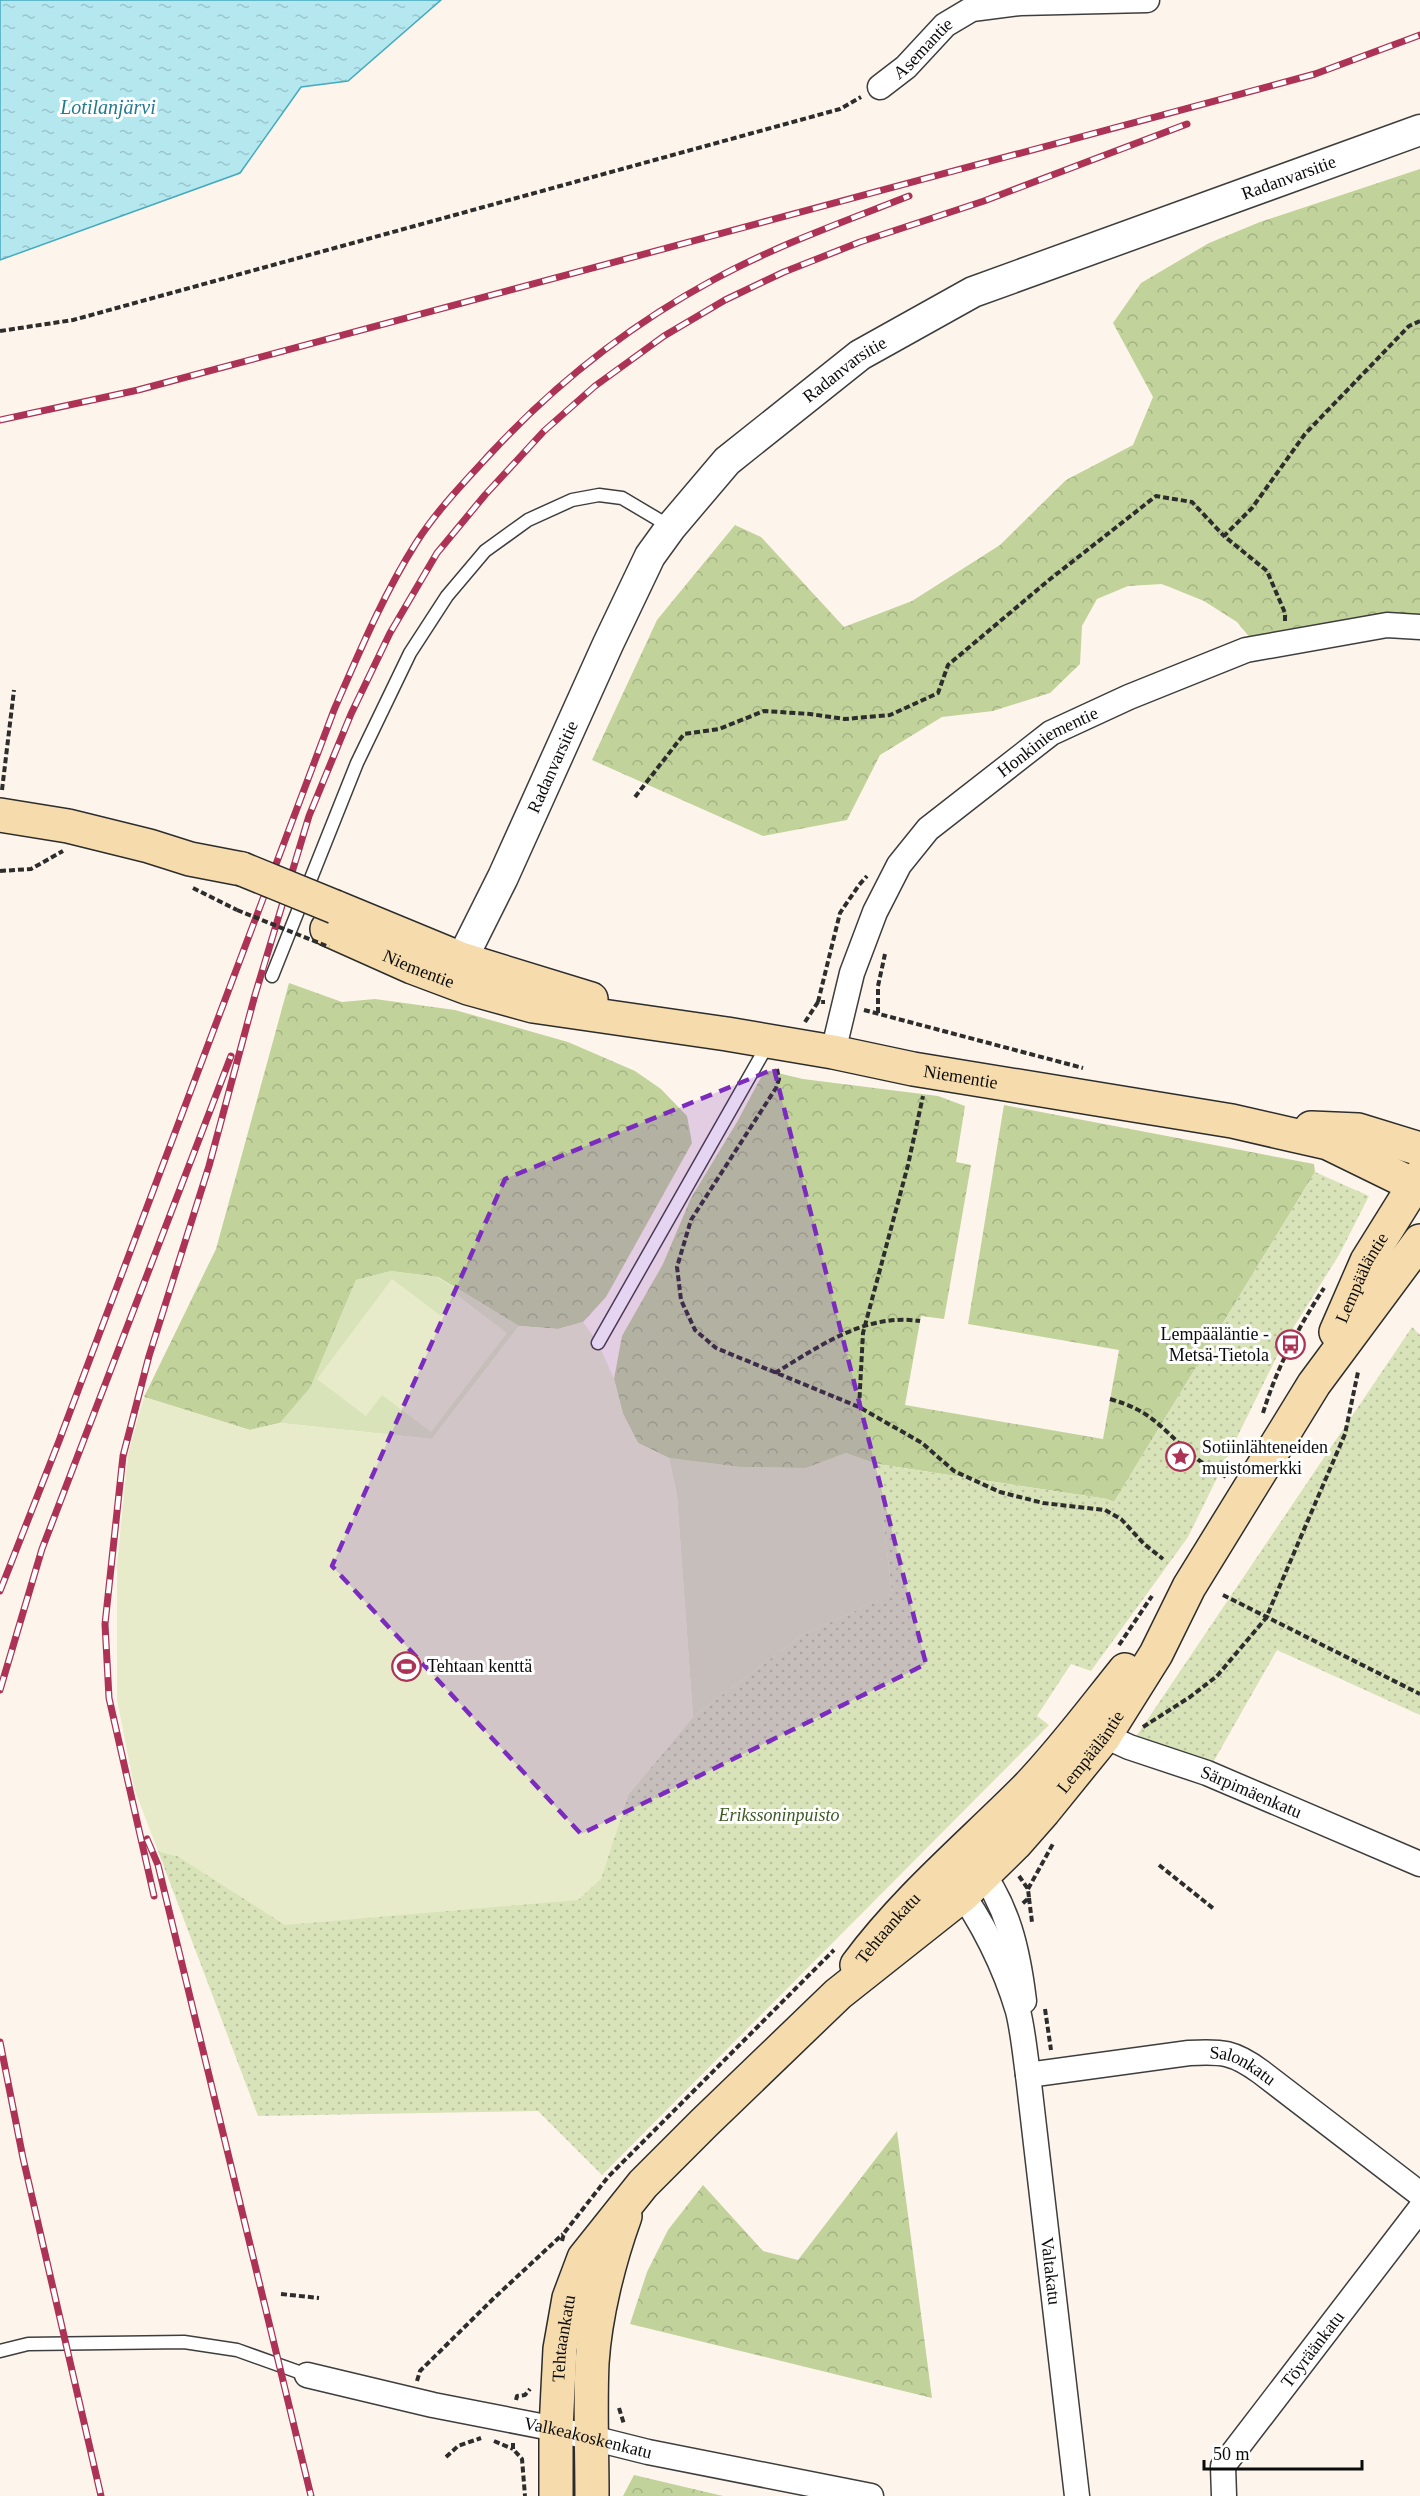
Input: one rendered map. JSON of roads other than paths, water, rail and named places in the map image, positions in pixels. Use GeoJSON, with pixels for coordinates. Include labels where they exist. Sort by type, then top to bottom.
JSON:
{"type":"FeatureCollection","features":[{"type":"Feature","properties":{"kind":"main road","name":"Niementie"},"geometry":{"type":"LineString","coordinates":[[1,804],[68,826],[149,846],[190,859],[238,889],[330,928],[467,974],[641,1014],[666,1024],[772,1051],[833,1052],[913,1069],[1256,1126],[1328,1143],[1418,1183]]}},
{"type":"Feature","properties":{"kind":"main road","name":"Niementie"},"geometry":{"type":"LineString","coordinates":[[1256,1126],[1358,1130],[1420,1149]]}},
{"type":"Feature","properties":{"kind":"main road","name":"Lempääläntie"},"geometry":{"type":"LineString","coordinates":[[1314,1384],[1367,1261],[1418,1183]]}},
{"type":"Feature","properties":{"kind":"main road","name":"Lempääläntie"},"geometry":{"type":"LineString","coordinates":[[974,1885],[1015,1844],[1093,1731],[1156,1654],[1173,1588],[1314,1384],[1420,1241]]}},
{"type":"Feature","properties":{"kind":"main road","name":"Lempääläntie"},"geometry":{"type":"LineString","coordinates":[[954,1859],[1027,1787],[1093,1731]]}},
{"type":"Feature","properties":{"kind":"main road","name":"Tehtaankatu"},"geometry":{"type":"LineString","coordinates":[[838,1994],[878,1936],[954,1859]]}},
{"type":"Feature","properties":{"kind":"main road","name":"Tehtaankatu"},"geometry":{"type":"LineString","coordinates":[[556,2496],[556,2429],[560,2349],[569,2298],[584,2258],[630,2200],[681,2146],[838,1994],[974,1885]]}},
{"type":"Feature","properties":{"kind":"main road","name":"Tehtaankatu"},"geometry":{"type":"LineString","coordinates":[[592,2496],[592,2362],[611,2260],[630,2200]]}},
{"type":"Feature","properties":{"kind":"street","name":"Asemantie"},"geometry":{"type":"LineString","coordinates":[[879,87],[906,67],[945,25],[972,9],[1020,3],[1147,0]]}},
{"type":"Feature","properties":{"kind":"street","name":"Radanvarsitie"},"geometry":{"type":"LineString","coordinates":[[467,974],[503,876],[650,556],[727,460],[860,355],[974,292],[1420,130]]}},
{"type":"Feature","properties":{"kind":"street","name":"Honkiniementie"},"geometry":{"type":"LineString","coordinates":[[833,1052],[852,973],[874,912],[899,865],[928,829],[1051,733],[1129,697],[1246,650],[1387,625],[1420,627]]}},
{"type":"Feature","properties":{"kind":"street","name":"Särpimäenkatu"},"geometry":{"type":"LineString","coordinates":[[1093,1731],[1207,1773],[1420,1864]]}},
{"type":"Feature","properties":{"kind":"street","name":"Valtakatu"},"geometry":{"type":"LineString","coordinates":[[954,1859],[974,1885],[1018,2012],[1028,2075],[1077,2496]]}},
{"type":"Feature","properties":{"kind":"street","name":"Salonkatu"},"geometry":{"type":"LineString","coordinates":[[1028,2075],[1190,2053],[1211,2052],[1236,2055],[1262,2072],[1420,2194]]}},
{"type":"Feature","properties":{"kind":"street","name":"Töyräänkatu"},"geometry":{"type":"LineString","coordinates":[[1224,2496],[1223,2466],[1420,2210]]}},
{"type":"Feature","properties":{"kind":"street","name":"Valkeakoskenkatu"},"geometry":{"type":"LineString","coordinates":[[307,2375],[556,2429],[648,2452],[871,2496]]}},
{"type":"Feature","properties":{"kind":"lane"},"geometry":{"type":"LineString","coordinates":[[272,976],[357,763],[410,653],[447,596],[485,551],[528,520],[572,500],[599,495],[622,498],[671,527]]}},
{"type":"Feature","properties":{"kind":"lane"},"geometry":{"type":"LineString","coordinates":[[598,1343],[772,1051]]}},
{"type":"Feature","properties":{"kind":"lane"},"geometry":{"type":"LineString","coordinates":[[0,2351],[28,2344],[184,2342],[237,2350],[307,2375]]}},
{"type":"Feature","properties":{"kind":"water","name":"Lotilanjärvi"},"geometry":{"type":"Polygon","coordinates":[[[0,0],[441,0],[348,81],[301,87],[240,173],[0,260],[0,0]]]}},
{"type":"Feature","properties":{"kind":"railway"},"geometry":{"type":"LineString","coordinates":[[0,420],[138,390],[1315,74],[1420,35]]}},
{"type":"Feature","properties":{"kind":"railway"},"geometry":{"type":"LineString","coordinates":[[154,1896],[109,1698],[105,1624],[123,1456],[149,1356],[209,1166],[255,995],[309,816],[351,714],[390,633],[437,553],[485,495],[544,431],[595,386],[664,336],[725,300],[784,272],[860,242],[984,201],[1187,124]]}},
{"type":"Feature","properties":{"kind":"railway"},"geometry":{"type":"LineString","coordinates":[[0,1591],[59,1441],[334,710],[382,604],[416,543],[452,496],[516,427],[568,379],[623,336],[682,297],[760,256],[909,196]]}},
{"type":"Feature","properties":{"kind":"railway"},"geometry":{"type":"LineString","coordinates":[[0,1690],[42,1549],[231,1056]]}},
{"type":"Feature","properties":{"kind":"railway"},"geometry":{"type":"LineString","coordinates":[[147,1839],[158,1865],[311,2496]]}},
{"type":"Feature","properties":{"kind":"railway"},"geometry":{"type":"LineString","coordinates":[[0,2042],[23,2158],[101,2496]]}},
{"type":"Feature","properties":{"kind":"place","name":"Lempääläntie - Metsä-Tietola"},"geometry":{"type":"Point","coordinates":[1290,1344]}},
{"type":"Feature","properties":{"kind":"place","name":"Sotiinlähteneiden muistomerkki"},"geometry":{"type":"Point","coordinates":[1181,1457]}},
{"type":"Feature","properties":{"kind":"place","name":"Tehtaan kenttä"},"geometry":{"type":"Point","coordinates":[406,1666]}},
{"type":"Feature","properties":{"kind":"park label","name":"Erikssoninpuisto"},"geometry":{"type":"Point","coordinates":[779,1815]}}]}
